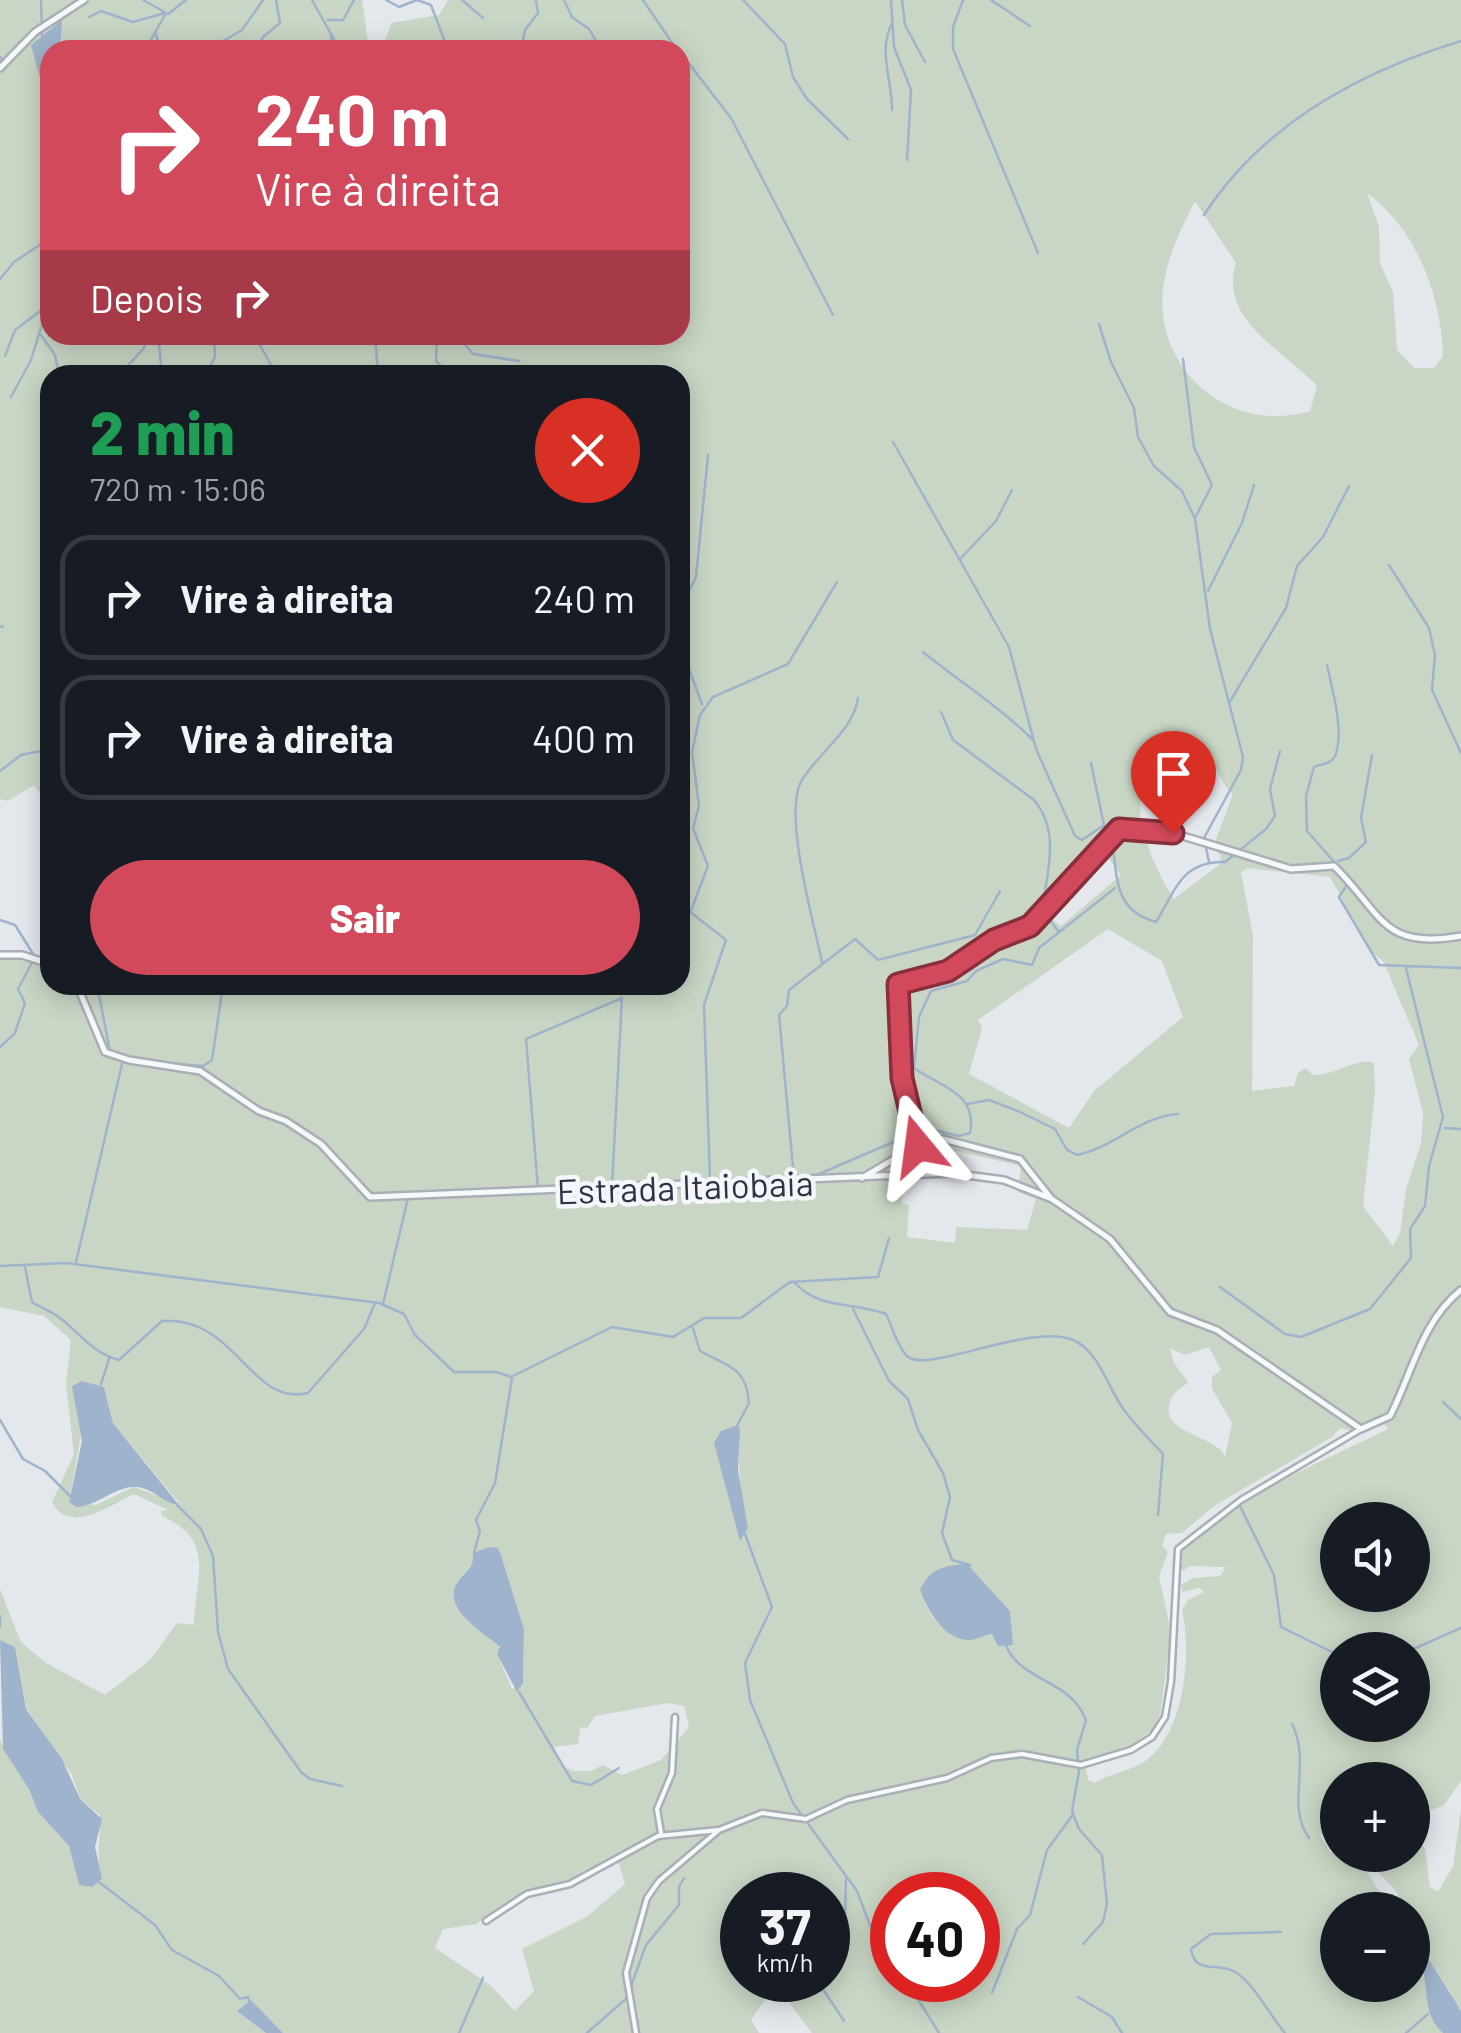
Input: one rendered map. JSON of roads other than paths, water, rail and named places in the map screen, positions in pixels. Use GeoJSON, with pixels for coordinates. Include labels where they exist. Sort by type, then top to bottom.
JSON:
{"type":"FeatureCollection","features":[{"type":"Feature","properties":{"kind":"street"},"geometry":{"type":"LineString","coordinates":[[0,68],[35,32],[84,0]]}},
{"type":"Feature","properties":{"kind":"street"},"geometry":{"type":"LineString","coordinates":[[918,1146],[902,1078],[898,984],[948,971],[994,940],[1030,926],[1119,829],[1173,833],[1292,869],[1334,866],[1359,898],[1410,940],[1426,942],[1461,936]]}},
{"type":"Feature","properties":{"kind":"street"},"geometry":{"type":"LineString","coordinates":[[0,955],[22,955],[40,961]]}},
{"type":"Feature","properties":{"kind":"street","name":"Estrada Itaiobaia"},"geometry":{"type":"LineString","coordinates":[[81,995],[104,1052],[200,1071],[259,1111],[300,1128],[321,1144],[370,1198],[966,1173],[1004,1180],[1052,1199],[1110,1238],[1170,1312],[1217,1330],[1361,1429]]}},
{"type":"Feature","properties":{"kind":"street"},"geometry":{"type":"LineString","coordinates":[[860,1179],[918,1146],[950,1140],[1014,1156],[1030,1166],[1052,1199]]}},
{"type":"Feature","properties":{"kind":"street"},"geometry":{"type":"LineString","coordinates":[[486,1921],[526,1894],[570,1884],[662,1834],[719,1830],[762,1814],[806,1819],[842,1802],[917,1788],[1000,1756],[1040,1756],[1072,1766],[1142,1745],[1165,1717],[1173,1655],[1178,1550],[1241,1500],[1390,1416],[1414,1357],[1438,1316],[1461,1290]]}},
{"type":"Feature","properties":{"kind":"street"},"geometry":{"type":"LineString","coordinates":[[662,1834],[657,1808],[672,1773],[675,1717]]}},
{"type":"Feature","properties":{"kind":"street"},"geometry":{"type":"LineString","coordinates":[[636,2033],[626,1973],[647,1898],[659,1881],[719,1830]]}},
{"type":"Feature","properties":{"kind":"water"},"geometry":{"type":"Polygon","coordinates":[[[62,20],[61,40],[40,40],[40,76],[31,45],[62,20]]]}},
{"type":"Feature","properties":{"kind":"water"},"geometry":{"type":"Polygon","coordinates":[[[82,1381],[104,1387],[113,1423],[179,1505],[136,1487],[84,1506],[76,1507],[69,1502],[82,1441],[72,1386],[82,1381]]]}},
{"type":"Feature","properties":{"kind":"water"},"geometry":{"type":"Polygon","coordinates":[[[740,1428],[738,1471],[748,1528],[740,1541],[714,1443],[721,1431],[740,1428]]]}},
{"type":"Feature","properties":{"kind":"water"},"geometry":{"type":"Polygon","coordinates":[[[498,1548],[501,1555],[524,1629],[523,1683],[517,1692],[497,1654],[500,1647],[474,1627],[454,1600],[454,1590],[471,1565],[473,1553],[498,1548]]]}},
{"type":"Feature","properties":{"kind":"water"},"geometry":{"type":"Polygon","coordinates":[[[967,1564],[1010,1611],[1013,1645],[998,1646],[992,1634],[960,1639],[944,1629],[927,1606],[920,1590],[928,1577],[945,1567],[967,1564]]]}},
{"type":"Feature","properties":{"kind":"water"},"geometry":{"type":"Polygon","coordinates":[[[0,1640],[15,1647],[26,1709],[62,1759],[80,1799],[102,1819],[95,1847],[102,1879],[92,1887],[79,1885],[69,1846],[38,1812],[29,1789],[3,1749],[0,1640]]]}},
{"type":"Feature","properties":{"kind":"water"},"geometry":{"type":"Polygon","coordinates":[[[1430,1961],[1461,2011],[1461,2033],[1443,2033],[1432,2019],[1428,2005],[1430,1961]]]}},
{"type":"Feature","properties":{"kind":"water"},"geometry":{"type":"Polygon","coordinates":[[[251,2000],[283,2033],[266,2033],[237,2011],[251,2000]]]}},
{"type":"Feature","properties":{"kind":"waterway"},"geometry":{"type":"LineString","coordinates":[[41,0],[42,35]]}},
{"type":"Feature","properties":{"kind":"waterway"},"geometry":{"type":"LineString","coordinates":[[143,0],[168,14],[186,0]]}},
{"type":"Feature","properties":{"kind":"waterway"},"geometry":{"type":"LineString","coordinates":[[225,40],[242,30],[263,0]]}},
{"type":"Feature","properties":{"kind":"waterway"},"geometry":{"type":"LineString","coordinates":[[262,40],[280,23],[276,0]]}},
{"type":"Feature","properties":{"kind":"waterway"},"geometry":{"type":"LineString","coordinates":[[312,0],[334,40]]}},
{"type":"Feature","properties":{"kind":"waterway"},"geometry":{"type":"LineString","coordinates":[[328,20],[343,20],[354,0]]}},
{"type":"Feature","properties":{"kind":"waterway"},"geometry":{"type":"LineString","coordinates":[[386,0],[399,7],[417,0],[431,5],[444,40]]}},
{"type":"Feature","properties":{"kind":"waterway"},"geometry":{"type":"LineString","coordinates":[[462,0],[483,18]]}},
{"type":"Feature","properties":{"kind":"waterway"},"geometry":{"type":"LineString","coordinates":[[523,40],[525,30],[538,13],[536,0]]}},
{"type":"Feature","properties":{"kind":"waterway"},"geometry":{"type":"LineString","coordinates":[[564,0],[572,17],[589,29],[595,40]]}},
{"type":"Feature","properties":{"kind":"waterway"},"geometry":{"type":"LineString","coordinates":[[643,0],[670,40]]}},
{"type":"Feature","properties":{"kind":"waterway"},"geometry":{"type":"LineString","coordinates":[[743,0],[785,44],[793,77],[807,99],[848,139]]}},
{"type":"Feature","properties":{"kind":"waterway"},"geometry":{"type":"LineString","coordinates":[[891,0],[894,47],[911,90],[907,160]]}},
{"type":"Feature","properties":{"kind":"waterway"},"geometry":{"type":"LineString","coordinates":[[902,0],[905,25],[925,62]]}},
{"type":"Feature","properties":{"kind":"waterway"},"geometry":{"type":"LineString","coordinates":[[963,0],[953,27],[953,49],[1038,253]]}},
{"type":"Feature","properties":{"kind":"waterway"},"geometry":{"type":"LineString","coordinates":[[991,0],[1030,26]]}},
{"type":"Feature","properties":{"kind":"waterway"},"geometry":{"type":"LineString","coordinates":[[89,17],[101,11],[133,22],[165,13]]}},
{"type":"Feature","properties":{"kind":"waterway"},"geometry":{"type":"LineString","coordinates":[[151,40],[165,15]]}},
{"type":"Feature","properties":{"kind":"waterway"},"geometry":{"type":"LineString","coordinates":[[892,110],[886,43],[893,22]]}},
{"type":"Feature","properties":{"kind":"waterway"},"geometry":{"type":"LineString","coordinates":[[331,33],[331,40]]}},
{"type":"Feature","properties":{"kind":"waterway"},"geometry":{"type":"LineString","coordinates":[[156,34],[158,40]]}},
{"type":"Feature","properties":{"kind":"waterway"},"geometry":{"type":"LineString","coordinates":[[1204,215],[1255,154],[1316,106],[1386,68],[1461,41]]}},
{"type":"Feature","properties":{"kind":"waterway"},"geometry":{"type":"LineString","coordinates":[[690,65],[731,118],[833,315]]}},
{"type":"Feature","properties":{"kind":"waterway"},"geometry":{"type":"LineString","coordinates":[[0,279],[14,262],[40,245]]}},
{"type":"Feature","properties":{"kind":"waterway"},"geometry":{"type":"LineString","coordinates":[[5,356],[15,330],[40,311]]}},
{"type":"Feature","properties":{"kind":"waterway"},"geometry":{"type":"LineString","coordinates":[[1099,324],[1111,362],[1134,408],[1138,437],[1154,466],[1182,491],[1195,519],[1210,629],[1243,757],[1241,770],[1204,838],[1209,862]]}},
{"type":"Feature","properties":{"kind":"waterway"},"geometry":{"type":"LineString","coordinates":[[11,397],[31,360],[40,331]]}},
{"type":"Feature","properties":{"kind":"waterway"},"geometry":{"type":"LineString","coordinates":[[48,345],[57,365]]}},
{"type":"Feature","properties":{"kind":"waterway"},"geometry":{"type":"LineString","coordinates":[[128,365],[145,345]]}},
{"type":"Feature","properties":{"kind":"waterway"},"geometry":{"type":"LineString","coordinates":[[159,345],[161,365]]}},
{"type":"Feature","properties":{"kind":"waterway"},"geometry":{"type":"LineString","coordinates":[[211,365],[214,345]]}},
{"type":"Feature","properties":{"kind":"waterway"},"geometry":{"type":"LineString","coordinates":[[260,345],[271,365]]}},
{"type":"Feature","properties":{"kind":"waterway"},"geometry":{"type":"LineString","coordinates":[[376,345],[377,365]]}},
{"type":"Feature","properties":{"kind":"waterway"},"geometry":{"type":"LineString","coordinates":[[437,345],[436,361],[440,365]]}},
{"type":"Feature","properties":{"kind":"waterway"},"geometry":{"type":"LineString","coordinates":[[465,345],[473,354],[519,361]]}},
{"type":"Feature","properties":{"kind":"waterway"},"geometry":{"type":"LineString","coordinates":[[1183,359],[1194,447],[1212,485],[1195,518]]}},
{"type":"Feature","properties":{"kind":"waterway"},"geometry":{"type":"LineString","coordinates":[[893,442],[1009,647],[1036,749],[1075,836],[1082,840],[1104,825]]}},
{"type":"Feature","properties":{"kind":"waterway"},"geometry":{"type":"LineString","coordinates":[[690,589],[696,577],[708,455]]}},
{"type":"Feature","properties":{"kind":"waterway"},"geometry":{"type":"LineString","coordinates":[[1208,591],[1242,523],[1254,485]]}},
{"type":"Feature","properties":{"kind":"waterway"},"geometry":{"type":"LineString","coordinates":[[1229,703],[1286,608],[1297,566],[1323,537],[1349,486]]}},
{"type":"Feature","properties":{"kind":"waterway"},"geometry":{"type":"LineString","coordinates":[[961,558],[996,521],[1012,490]]}},
{"type":"Feature","properties":{"kind":"waterway"},"geometry":{"type":"LineString","coordinates":[[1389,565],[1429,628],[1435,655],[1432,690],[1461,753]]}},
{"type":"Feature","properties":{"kind":"waterway"},"geometry":{"type":"LineString","coordinates":[[690,913],[708,866],[693,828],[699,806],[692,752],[700,715],[713,697],[788,664],[837,582]]}},
{"type":"Feature","properties":{"kind":"waterway"},"geometry":{"type":"LineString","coordinates":[[923,652],[1033,740]]}},
{"type":"Feature","properties":{"kind":"waterway"},"geometry":{"type":"LineString","coordinates":[[1327,665],[1337,711],[1338,746],[1331,761],[1314,767],[1306,796],[1307,831],[1343,872]]}},
{"type":"Feature","properties":{"kind":"waterway"},"geometry":{"type":"LineString","coordinates":[[690,672],[702,704]]}},
{"type":"Feature","properties":{"kind":"waterway"},"geometry":{"type":"LineString","coordinates":[[822,962],[797,841],[797,795],[809,770],[850,721],[858,698]]}},
{"type":"Feature","properties":{"kind":"waterway"},"geometry":{"type":"LineString","coordinates":[[941,712],[953,740],[1034,800],[1042,812],[1050,839],[1042,910],[1059,932]]}},
{"type":"Feature","properties":{"kind":"waterway"},"geometry":{"type":"LineString","coordinates":[[0,771],[21,755],[40,751]]}},
{"type":"Feature","properties":{"kind":"waterway"},"geometry":{"type":"LineString","coordinates":[[1112,841],[1117,880],[1125,901],[1142,917],[1156,922],[1189,872],[1198,866],[1225,862],[1266,829],[1275,816],[1270,789],[1280,751]]}},
{"type":"Feature","properties":{"kind":"waterway"},"geometry":{"type":"LineString","coordinates":[[1338,861],[1349,858],[1366,842],[1361,818],[1372,755]]}},
{"type":"Feature","properties":{"kind":"waterway"},"geometry":{"type":"LineString","coordinates":[[1091,763],[1104,825],[1110,833]]}},
{"type":"Feature","properties":{"kind":"waterway"},"geometry":{"type":"LineString","coordinates":[[1348,883],[1339,897],[1379,965],[1461,968]]}},
{"type":"Feature","properties":{"kind":"waterway"},"geometry":{"type":"LineString","coordinates":[[812,1177],[926,1128],[959,1136],[970,1133],[971,1119],[963,1099],[914,1068],[919,1017],[931,991],[967,981],[976,971],[1003,959],[1032,965],[1039,948],[1115,888]]}},
{"type":"Feature","properties":{"kind":"waterway"},"geometry":{"type":"LineString","coordinates":[[794,1178],[779,1015],[787,1006],[789,990],[855,939],[878,960],[975,935],[1000,891]]}},
{"type":"Feature","properties":{"kind":"waterway"},"geometry":{"type":"LineString","coordinates":[[690,912],[726,940],[704,1005],[710,1179]]}},
{"type":"Feature","properties":{"kind":"waterway"},"geometry":{"type":"LineString","coordinates":[[0,920],[15,925],[35,957],[18,989],[25,1003],[15,1033],[0,1047]]}},
{"type":"Feature","properties":{"kind":"waterway"},"geometry":{"type":"LineString","coordinates":[[1220,1287],[1285,1334],[1301,1337],[1370,1309],[1411,1258],[1410,1229],[1425,1206],[1429,1166],[1443,1117],[1406,968]]}},
{"type":"Feature","properties":{"kind":"waterway"},"geometry":{"type":"LineString","coordinates":[[99,995],[110,1051]]}},
{"type":"Feature","properties":{"kind":"waterway"},"geometry":{"type":"LineString","coordinates":[[156,1062],[203,1066],[212,1060],[222,995]]}},
{"type":"Feature","properties":{"kind":"waterway"},"geometry":{"type":"LineString","coordinates":[[538,1189],[526,1039],[622,998],[612,1185]]}},
{"type":"Feature","properties":{"kind":"waterway"},"geometry":{"type":"LineString","coordinates":[[76,1262],[123,1060]]}},
{"type":"Feature","properties":{"kind":"waterway"},"geometry":{"type":"LineString","coordinates":[[967,1104],[989,1100],[1018,1111],[1055,1129],[1067,1150],[1077,1155],[1151,1121],[1178,1114]]}},
{"type":"Feature","properties":{"kind":"waterway"},"geometry":{"type":"LineString","coordinates":[[1445,1128],[1461,1129]]}},
{"type":"Feature","properties":{"kind":"waterway"},"geometry":{"type":"LineString","coordinates":[[383,1304],[408,1198]]}},
{"type":"Feature","properties":{"kind":"waterway"},"geometry":{"type":"LineString","coordinates":[[0,1266],[66,1263],[379,1303],[404,1314],[415,1335],[454,1372],[496,1372],[511,1377],[612,1327],[673,1337],[704,1318],[741,1318],[790,1282],[878,1277],[889,1238]]}},
{"type":"Feature","properties":{"kind":"waterway"},"geometry":{"type":"LineString","coordinates":[[25,1267],[32,1302],[57,1316],[109,1357],[119,1360],[162,1321],[187,1323],[208,1332],[271,1387],[288,1394],[308,1393],[364,1329],[375,1303]]}},
{"type":"Feature","properties":{"kind":"waterway"},"geometry":{"type":"LineString","coordinates":[[795,1283],[827,1302],[886,1314],[903,1352],[918,1360],[1054,1336],[1083,1346],[1091,1353],[1120,1405],[1163,1454],[1158,1515]]}},
{"type":"Feature","properties":{"kind":"waterway"},"geometry":{"type":"LineString","coordinates":[[853,1309],[889,1381],[908,1399],[918,1430],[943,1473],[950,1497],[942,1533],[952,1560],[970,1565],[968,1569]]}},
{"type":"Feature","properties":{"kind":"waterway"},"geometry":{"type":"LineString","coordinates":[[693,1328],[700,1351],[734,1369],[744,1382],[749,1403],[736,1428]]}},
{"type":"Feature","properties":{"kind":"waterway"},"geometry":{"type":"LineString","coordinates":[[101,1384],[109,1359]]}},
{"type":"Feature","properties":{"kind":"waterway"},"geometry":{"type":"LineString","coordinates":[[474,1553],[480,1531],[476,1520],[495,1483],[512,1378]]}},
{"type":"Feature","properties":{"kind":"waterway"},"geometry":{"type":"LineString","coordinates":[[1443,1402],[1461,1419]]}},
{"type":"Feature","properties":{"kind":"waterway"},"geometry":{"type":"LineString","coordinates":[[0,1420],[23,1459],[45,1471],[71,1497]]}},
{"type":"Feature","properties":{"kind":"waterway"},"geometry":{"type":"LineString","coordinates":[[1239,1504],[1274,1575],[1281,1627],[1320,1646]]}},
{"type":"Feature","properties":{"kind":"waterway"},"geometry":{"type":"LineString","coordinates":[[177,1505],[201,1529],[213,1556],[218,1632],[228,1669],[301,1772],[310,1779],[342,1786]]}},
{"type":"Feature","properties":{"kind":"waterway"},"geometry":{"type":"LineString","coordinates":[[745,1534],[772,1607],[745,1663],[750,1700],[793,1803],[857,1891],[870,1925]]}},
{"type":"Feature","properties":{"kind":"waterway"},"geometry":{"type":"LineString","coordinates":[[0,1616],[0,1626]]}},
{"type":"Feature","properties":{"kind":"waterway"},"geometry":{"type":"LineString","coordinates":[[1430,1642],[1461,1628]]}},
{"type":"Feature","properties":{"kind":"waterway"},"geometry":{"type":"LineString","coordinates":[[1005,1643],[1022,1666],[1069,1696],[1086,1720],[1077,1750],[1079,1772],[1072,1811],[1079,1829],[1102,1855],[1107,1904],[1103,1922],[1083,1944]]}},
{"type":"Feature","properties":{"kind":"waterway"},"geometry":{"type":"LineString","coordinates":[[519,1692],[572,1781],[591,1785],[619,1768]]}},
{"type":"Feature","properties":{"kind":"waterway"},"geometry":{"type":"LineString","coordinates":[[1292,1724],[1300,1754],[1299,1811],[1309,1838]]}},
{"type":"Feature","properties":{"kind":"waterway"},"geometry":{"type":"LineString","coordinates":[[1000,1973],[1017,1929],[1030,1915],[1047,1850],[1072,1816]]}},
{"type":"Feature","properties":{"kind":"waterway"},"geometry":{"type":"LineString","coordinates":[[630,1989],[646,1945],[679,1905],[679,1887],[684,1878]]}},
{"type":"Feature","properties":{"kind":"waterway"},"geometry":{"type":"LineString","coordinates":[[99,1882],[155,1925],[172,1950],[219,1976],[240,1999],[248,1997],[250,2004]]}},
{"type":"Feature","properties":{"kind":"waterway"},"geometry":{"type":"LineString","coordinates":[[1281,1932],[1211,1934],[1191,1949],[1202,1965],[1228,1969],[1242,1977],[1285,2033]]}},
{"type":"Feature","properties":{"kind":"waterway"},"geometry":{"type":"LineString","coordinates":[[459,2033],[483,1978]]}},
{"type":"Feature","properties":{"kind":"waterway"},"geometry":{"type":"LineString","coordinates":[[587,2033],[628,1997]]}},
{"type":"Feature","properties":{"kind":"waterway"},"geometry":{"type":"LineString","coordinates":[[1078,1997],[1112,2017],[1122,2033]]}},
{"type":"Feature","properties":{"kind":"waterway"},"geometry":{"type":"LineString","coordinates":[[831,2002],[844,2021]]}},
{"type":"Feature","properties":{"kind":"waterway"},"geometry":{"type":"LineString","coordinates":[[920,2002],[939,2033]]}},
{"type":"Feature","properties":{"kind":"waterway"},"geometry":{"type":"LineString","coordinates":[[1406,2033],[1428,2014]]}}]}
